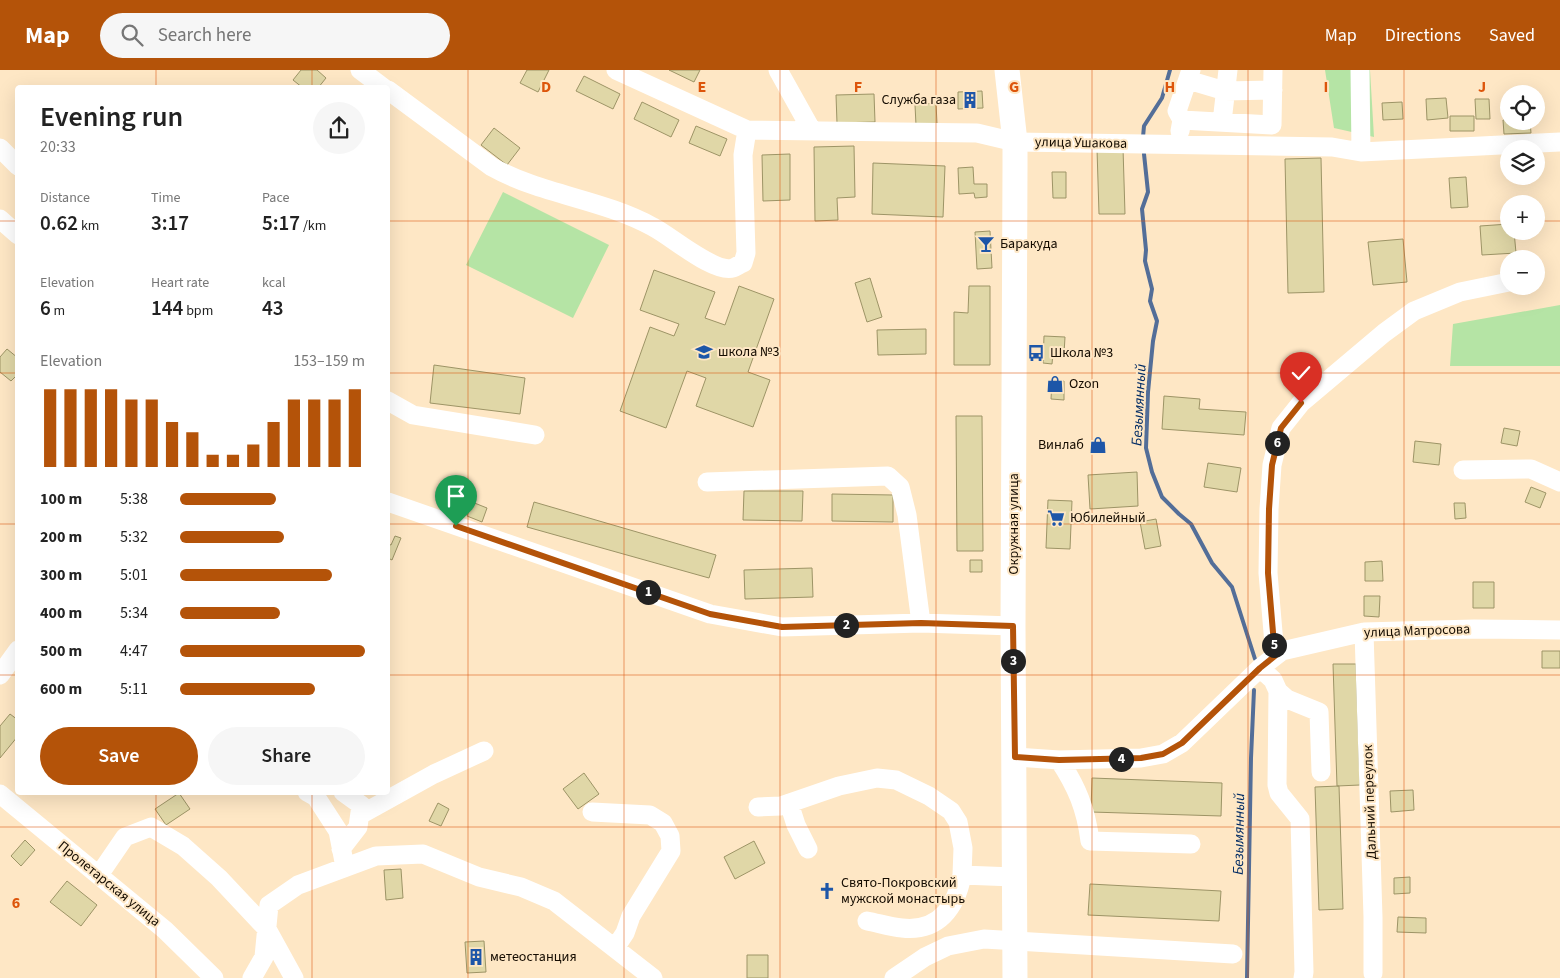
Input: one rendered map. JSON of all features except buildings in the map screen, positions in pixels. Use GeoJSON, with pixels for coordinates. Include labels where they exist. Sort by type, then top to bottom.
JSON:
{"type":"FeatureCollection","features":[{"type":"Feature","properties":{"kind":"main road","name":"Окружная улица"},"geometry":{"type":"LineString","coordinates":[[1007,70],[1015,142],[1014,978]]}},
{"type":"Feature","properties":{"kind":"street"},"geometry":{"type":"LineString","coordinates":[[360,70],[380,85]]}},
{"type":"Feature","properties":{"kind":"street","name":"улица Ушакова"},"geometry":{"type":"LineString","coordinates":[[616,70],[747,130],[977,132],[1015,142],[1332,148],[1361,152],[1560,142]]}},
{"type":"Feature","properties":{"kind":"street"},"geometry":{"type":"LineString","coordinates":[[778,70],[812,131]]}},
{"type":"Feature","properties":{"kind":"street"},"geometry":{"type":"LineString","coordinates":[[1222,122],[1228,70]]}},
{"type":"Feature","properties":{"kind":"street"},"geometry":{"type":"LineString","coordinates":[[1182,120],[1272,125],[1273,70]]}},
{"type":"Feature","properties":{"kind":"street"},"geometry":{"type":"LineString","coordinates":[[1360,70],[1361,152]]}},
{"type":"Feature","properties":{"kind":"street"},"geometry":{"type":"LineString","coordinates":[[1177,145],[1182,120],[1177,110],[1190,75],[1225,91],[1273,90]]}},
{"type":"Feature","properties":{"kind":"street"},"geometry":{"type":"LineString","coordinates":[[390,91],[492,167],[510,177],[610,208],[653,226],[707,263],[732,269],[742,263],[746,253],[743,155],[747,130]]}},
{"type":"Feature","properties":{"kind":"street"},"geometry":{"type":"LineString","coordinates":[[0,148],[15,163]]}},
{"type":"Feature","properties":{"kind":"street"},"geometry":{"type":"LineString","coordinates":[[0,219],[15,232]]}},
{"type":"Feature","properties":{"kind":"street"},"geometry":{"type":"LineString","coordinates":[[1275,656],[1268,573],[1269,509],[1272,465],[1281,428],[1301,403],[1384,333],[1414,312],[1460,292],[1500,284]]}},
{"type":"Feature","properties":{"kind":"street"},"geometry":{"type":"LineString","coordinates":[[390,402],[413,415],[535,435]]}},
{"type":"Feature","properties":{"kind":"street"},"geometry":{"type":"LineString","coordinates":[[1463,470],[1531,469],[1560,482]]}},
{"type":"Feature","properties":{"kind":"street"},"geometry":{"type":"LineString","coordinates":[[707,482],[888,476],[900,487],[907,515],[921,623]]}},
{"type":"Feature","properties":{"kind":"street"},"geometry":{"type":"LineString","coordinates":[[390,503],[710,614],[782,627],[921,623],[1013,626]]}},
{"type":"Feature","properties":{"kind":"street","name":"улица Матросова"},"geometry":{"type":"LineString","coordinates":[[1015,757],[1059,760],[1141,758],[1163,754],[1182,743],[1260,668],[1282,651],[1364,632],[1474,629],[1560,630]]}},
{"type":"Feature","properties":{"kind":"street","name":"Дальний переулок"},"geometry":{"type":"LineString","coordinates":[[1364,632],[1373,973]]}},
{"type":"Feature","properties":{"kind":"street"},"geometry":{"type":"LineString","coordinates":[[0,675],[15,654]]}},
{"type":"Feature","properties":{"kind":"street"},"geometry":{"type":"LineString","coordinates":[[1260,668],[1273,680],[1278,691],[1286,699],[1306,705],[1319,712],[1322,772]]}},
{"type":"Feature","properties":{"kind":"street"},"geometry":{"type":"LineString","coordinates":[[1278,691],[1277,785],[1279,793],[1300,819],[1304,931],[1303,978]]}},
{"type":"Feature","properties":{"kind":"street"},"geometry":{"type":"LineString","coordinates":[[360,815],[434,774],[484,751]]}},
{"type":"Feature","properties":{"kind":"street"},"geometry":{"type":"LineString","coordinates":[[1059,760],[1074,781],[1086,815],[1090,840],[1191,844]]}},
{"type":"Feature","properties":{"kind":"street"},"geometry":{"type":"LineString","coordinates":[[758,807],[781,806],[840,786],[877,778],[896,780],[929,796],[951,811],[958,822],[963,848],[962,875],[955,901],[944,916],[919,928],[902,928],[867,921]]}},
{"type":"Feature","properties":{"kind":"street","name":"Пролетарская улица"},"geometry":{"type":"LineString","coordinates":[[0,794],[165,930],[214,978]]}},
{"type":"Feature","properties":{"kind":"street"},"geometry":{"type":"LineString","coordinates":[[312,795],[316,797],[338,830],[343,858]]}},
{"type":"Feature","properties":{"kind":"street"},"geometry":{"type":"LineString","coordinates":[[343,858],[358,827],[361,805],[347,795]]}},
{"type":"Feature","properties":{"kind":"street"},"geometry":{"type":"LineString","coordinates":[[789,803],[796,825],[808,849]]}},
{"type":"Feature","properties":{"kind":"street"},"geometry":{"type":"LineString","coordinates":[[592,812],[650,815],[663,823],[670,836],[671,851],[631,916],[625,933],[615,948]]}},
{"type":"Feature","properties":{"kind":"street"},"geometry":{"type":"LineString","coordinates":[[98,875],[125,837],[151,827],[183,846],[219,878],[267,929],[294,978]]}},
{"type":"Feature","properties":{"kind":"street"},"geometry":{"type":"LineString","coordinates":[[252,978],[264,957],[269,905],[343,858],[423,854],[479,877],[521,887],[554,901],[653,978]]}},
{"type":"Feature","properties":{"kind":"street"},"geometry":{"type":"LineString","coordinates":[[962,875],[1014,877]]}},
{"type":"Feature","properties":{"kind":"street"},"geometry":{"type":"LineString","coordinates":[[894,978],[925,957],[948,946],[984,939],[1233,954]]}},
{"type":"Feature","properties":{"kind":"green space"},"geometry":{"type":"Polygon","coordinates":[[[1325,70],[1370,70],[1374,137],[1334,128],[1325,70]]]}},
{"type":"Feature","properties":{"kind":"green space"},"geometry":{"type":"Polygon","coordinates":[[[503,192],[609,245],[573,318],[466,265],[503,192]]]}},
{"type":"Feature","properties":{"kind":"green space"},"geometry":{"type":"Polygon","coordinates":[[[1560,305],[1560,366],[1450,366],[1453,324],[1560,305]]]}},
{"type":"Feature","properties":{"kind":"waterway","name":"Безымянный"},"geometry":{"type":"LineString","coordinates":[[1143,137],[1144,126],[1162,98],[1170,70]]}},
{"type":"Feature","properties":{"kind":"waterway","name":"Безымянный"},"geometry":{"type":"LineString","coordinates":[[1144,154],[1148,192],[1142,209],[1146,250],[1145,261],[1152,289],[1150,301],[1157,321],[1148,392],[1146,448],[1152,472],[1162,497],[1191,524],[1212,563],[1232,587],[1255,659]]}},
{"type":"Feature","properties":{"kind":"waterway","name":"Безымянный"},"geometry":{"type":"LineString","coordinates":[[1247,978],[1254,690]]}},
{"type":"Feature","properties":{"kind":"place","name":"Служба газа"},"geometry":{"type":"Point","coordinates":[970,100]}},
{"type":"Feature","properties":{"kind":"place","name":"Баракуда"},"geometry":{"type":"Point","coordinates":[986,244]}},
{"type":"Feature","properties":{"kind":"place","name":"школа №3"},"geometry":{"type":"Point","coordinates":[704,352]}},
{"type":"Feature","properties":{"kind":"place","name":"Школа №3"},"geometry":{"type":"Point","coordinates":[1036,353]}},
{"type":"Feature","properties":{"kind":"place","name":"Ozon"},"geometry":{"type":"Point","coordinates":[1055,384]}},
{"type":"Feature","properties":{"kind":"place","name":"Винлаб"},"geometry":{"type":"Point","coordinates":[1098,445]}},
{"type":"Feature","properties":{"kind":"place","name":"Юбилейный"},"geometry":{"type":"Point","coordinates":[1056,518]}},
{"type":"Feature","properties":{"kind":"place","name":"Свято-Покровский мужской монастырь"},"geometry":{"type":"Point","coordinates":[827,891]}},
{"type":"Feature","properties":{"kind":"place","name":"метеостанция"},"geometry":{"type":"Point","coordinates":[476,957]}},
{"type":"Feature","properties":{"kind":"route"},"geometry":{"type":"LineString","coordinates":[[456,526],[710,614],[782,627],[921,623],[1013,626],[1015,757],[1059,760],[1141,758],[1163,754],[1182,743],[1275,656],[1268,573],[1272,465],[1281,428],[1301,403]]}}]}
